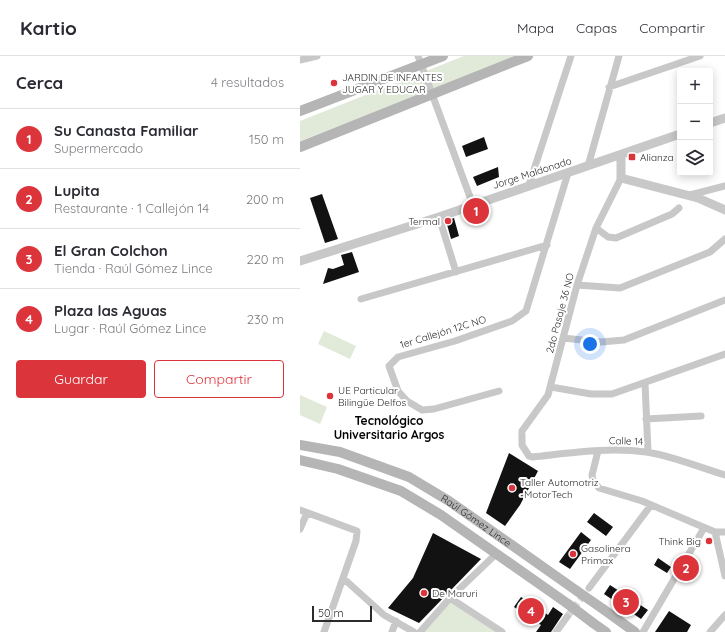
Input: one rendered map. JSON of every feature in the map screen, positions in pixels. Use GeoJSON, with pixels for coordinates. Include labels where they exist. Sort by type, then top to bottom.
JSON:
{"type":"FeatureCollection","features":[{"type":"Feature","properties":{"kind":"main road"},"geometry":{"type":"LineString","coordinates":[[300,112],[419,60],[443,56]]}},
{"type":"Feature","properties":{"kind":"main road"},"geometry":{"type":"LineString","coordinates":[[300,147],[528,56]]}},
{"type":"Feature","properties":{"kind":"main road","name":"Raúl Gómez Lince"},"geometry":{"type":"LineString","coordinates":[[300,445],[340,452],[409,477],[449,501],[635,632]]}},
{"type":"Feature","properties":{"kind":"main road","name":"Raúl Gómez Lince"},"geometry":{"type":"LineString","coordinates":[[300,460],[338,469],[401,491],[440,515],[606,632]]}},
{"type":"Feature","properties":{"kind":"street"},"geometry":{"type":"LineString","coordinates":[[300,60],[317,56]]}},
{"type":"Feature","properties":{"kind":"street"},"geometry":{"type":"LineString","coordinates":[[529,185],[571,56]]}},
{"type":"Feature","properties":{"kind":"street"},"geometry":{"type":"LineString","coordinates":[[588,166],[619,56]]}},
{"type":"Feature","properties":{"kind":"street"},"geometry":{"type":"LineString","coordinates":[[609,88],[681,60],[700,56]]}},
{"type":"Feature","properties":{"kind":"street"},"geometry":{"type":"LineString","coordinates":[[419,60],[474,204]]}},
{"type":"Feature","properties":{"kind":"street"},"geometry":{"type":"LineString","coordinates":[[713,122],[725,118]]}},
{"type":"Feature","properties":{"kind":"street","name":"Jorge Maldonado"},"geometry":{"type":"LineString","coordinates":[[300,261],[439,217],[529,185],[621,156],[677,135]]}},
{"type":"Feature","properties":{"kind":"street"},"geometry":{"type":"LineString","coordinates":[[621,156],[622,178],[710,202],[725,210]]}},
{"type":"Feature","properties":{"kind":"street"},"geometry":{"type":"LineString","coordinates":[[361,299],[547,245],[568,173]]}},
{"type":"Feature","properties":{"kind":"street","name":"2do Pasaje 36 NO"},"geometry":{"type":"LineString","coordinates":[[525,452],[522,445],[522,431],[536,413],[551,387],[577,285],[596,228],[622,178]]}},
{"type":"Feature","properties":{"kind":"street"},"geometry":{"type":"LineString","coordinates":[[686,196],[725,186]]}},
{"type":"Feature","properties":{"kind":"street"},"geometry":{"type":"LineString","coordinates":[[596,228],[608,237],[616,238],[672,214],[679,208]]}},
{"type":"Feature","properties":{"kind":"street"},"geometry":{"type":"LineString","coordinates":[[439,217],[456,272]]}},
{"type":"Feature","properties":{"kind":"street"},"geometry":{"type":"LineString","coordinates":[[577,285],[620,288],[710,252],[725,239]]}},
{"type":"Feature","properties":{"kind":"street","name":"1er Callejón 12C NO"},"geometry":{"type":"LineString","coordinates":[[499,391],[434,409],[422,410],[407,401],[398,391],[389,366],[398,357],[506,323],[522,315],[528,306],[547,245]]}},
{"type":"Feature","properties":{"kind":"street"},"geometry":{"type":"LineString","coordinates":[[563,338],[601,342],[624,340],[725,300]]}},
{"type":"Feature","properties":{"kind":"street"},"geometry":{"type":"LineString","coordinates":[[551,387],[602,395],[621,392],[725,354]]}},
{"type":"Feature","properties":{"kind":"street"},"geometry":{"type":"LineString","coordinates":[[645,383],[648,452]]}},
{"type":"Feature","properties":{"kind":"street"},"geometry":{"type":"LineString","coordinates":[[646,418],[701,416]]}},
{"type":"Feature","properties":{"kind":"street","name":"Calle 14"},"geometry":{"type":"LineString","coordinates":[[525,452],[529,456],[533,457],[598,451],[626,450],[648,452],[725,475]]}},
{"type":"Feature","properties":{"kind":"street"},"geometry":{"type":"LineString","coordinates":[[598,451],[592,475],[595,485],[604,490],[642,500],[715,532],[725,532]]}},
{"type":"Feature","properties":{"kind":"street"},"geometry":{"type":"LineString","coordinates":[[589,588],[651,505]]}},
{"type":"Feature","properties":{"kind":"street"},"geometry":{"type":"LineString","coordinates":[[300,529],[304,511],[357,531],[356,541],[324,632]]}},
{"type":"Feature","properties":{"kind":"street"},"geometry":{"type":"LineString","coordinates":[[643,632],[704,528]]}},
{"type":"Feature","properties":{"kind":"street"},"geometry":{"type":"LineString","coordinates":[[715,532],[725,576]]}},
{"type":"Feature","properties":{"kind":"street"},"geometry":{"type":"LineString","coordinates":[[420,632],[450,598],[496,554]]}},
{"type":"Feature","properties":{"kind":"street"},"geometry":{"type":"LineString","coordinates":[[343,578],[378,610],[414,632]]}},
{"type":"Feature","properties":{"kind":"street"},"geometry":{"type":"LineString","coordinates":[[450,598],[502,632]]}},
{"type":"Feature","properties":{"kind":"street"},"geometry":{"type":"LineString","coordinates":[[713,630],[725,615]]}},
{"type":"Feature","properties":{"kind":"street"},"geometry":{"type":"LineString","coordinates":[[556,632],[567,617]]}},
{"type":"Feature","properties":{"kind":"street"},"geometry":{"type":"LineString","coordinates":[[392,632],[396,621]]}},
{"type":"Feature","properties":{"kind":"green space"},"geometry":{"type":"Polygon","coordinates":[[[464,56],[519,56],[300,141],[300,121],[464,56]]]}},
{"type":"Feature","properties":{"kind":"green space"},"geometry":{"type":"Polygon","coordinates":[[[324,331],[356,346],[350,359],[318,344],[324,331]]]}},
{"type":"Feature","properties":{"kind":"green space"},"geometry":{"type":"Polygon","coordinates":[[[300,395],[327,407],[320,424],[300,415],[300,395]]]}},
{"type":"Feature","properties":{"kind":"green space"},"geometry":{"type":"Polygon","coordinates":[[[450,598],[502,632],[420,632],[450,598]]]}},
{"type":"Feature","properties":{"kind":"building"},"geometry":{"type":"Polygon","coordinates":[[[484,137],[488,149],[466,157],[462,146],[484,137]]]}},
{"type":"Feature","properties":{"kind":"building"},"geometry":{"type":"Polygon","coordinates":[[[498,167],[499,177],[477,186],[473,177],[498,167]]]}},
{"type":"Feature","properties":{"kind":"building"},"geometry":{"type":"Polygon","coordinates":[[[322,194],[338,239],[325,243],[310,198],[322,194]]]}},
{"type":"Feature","properties":{"kind":"building"},"geometry":{"type":"Polygon","coordinates":[[[454,218],[459,236],[451,239],[446,221],[454,218]]]}},
{"type":"Feature","properties":{"kind":"building"},"geometry":{"type":"Polygon","coordinates":[[[352,252],[359,272],[323,284],[328,268],[333,269],[344,265],[341,255],[352,252]]]}},
{"type":"Feature","properties":{"kind":"building","name":"Taller Automotriz -MotorTech"},"geometry":{"type":"Polygon","coordinates":[[[509,453],[538,471],[520,505],[505,526],[486,513],[509,453]]]}},
{"type":"Feature","properties":{"kind":"building"},"geometry":{"type":"Polygon","coordinates":[[[594,513],[613,527],[606,536],[587,522],[594,513]]]}},
{"type":"Feature","properties":{"kind":"building","name":"Gasolinera Primax"},"geometry":{"type":"Polygon","coordinates":[[[581,532],[591,540],[570,569],[559,562],[581,532]]]}},
{"type":"Feature","properties":{"kind":"building","name":"De Maruri"},"geometry":{"type":"Polygon","coordinates":[[[433,533],[481,559],[419,623],[388,608],[413,578],[433,533]]]}},
{"type":"Feature","properties":{"kind":"building"},"geometry":{"type":"Polygon","coordinates":[[[658,558],[671,567],[667,573],[654,565],[658,558]]]}},
{"type":"Feature","properties":{"kind":"building"},"geometry":{"type":"Polygon","coordinates":[[[610,585],[648,610],[641,619],[604,594],[610,585]]]}},
{"type":"Feature","properties":{"kind":"building"},"geometry":{"type":"Polygon","coordinates":[[[521,597],[548,615],[553,607],[563,614],[551,632],[536,632],[541,625],[514,607],[521,597]]]}},
{"type":"Feature","properties":{"kind":"building"},"geometry":{"type":"Polygon","coordinates":[[[669,611],[691,625],[687,632],[655,632],[669,611]]]}},
{"type":"Feature","properties":{"kind":"tunnel"},"geometry":{"type":"LineString","coordinates":[[567,617],[586,592]]}},
{"type":"Feature","properties":{"kind":"place","name":"JARDIN DE INFANTES JUGAR Y EDUCAR"},"geometry":{"type":"Point","coordinates":[334,83]}},
{"type":"Feature","properties":{"kind":"place","name":"Alianza"},"geometry":{"type":"Point","coordinates":[632,157]}},
{"type":"Feature","properties":{"kind":"place","name":"Su Canasta Familiar"},"geometry":{"type":"Point","coordinates":[476,211]}},
{"type":"Feature","properties":{"kind":"place","name":"Termal"},"geometry":{"type":"Point","coordinates":[448,221]}},
{"type":"Feature","properties":{"kind":"place","name":"UE Particular Bilingüe Delfos"},"geometry":{"type":"Point","coordinates":[330,396]}},
{"type":"Feature","properties":{"kind":"place","name":"Taller Automotriz -MotorTech"},"geometry":{"type":"Point","coordinates":[512,488]}},
{"type":"Feature","properties":{"kind":"place","name":"Think Big"},"geometry":{"type":"Point","coordinates":[709,541]}},
{"type":"Feature","properties":{"kind":"place","name":"Gasolinera Primax"},"geometry":{"type":"Point","coordinates":[573,554]}},
{"type":"Feature","properties":{"kind":"place","name":"Lupita"},"geometry":{"type":"Point","coordinates":[686,568]}},
{"type":"Feature","properties":{"kind":"place","name":"De Maruri"},"geometry":{"type":"Point","coordinates":[424,593]}},
{"type":"Feature","properties":{"kind":"place","name":"El Gran Colchon"},"geometry":{"type":"Point","coordinates":[626,602]}},
{"type":"Feature","properties":{"kind":"place","name":"Plaza las Aguas"},"geometry":{"type":"Point","coordinates":[531,611]}},
{"type":"Feature","properties":{"kind":"district","name":"Tecnológico Universitario Argos"},"geometry":{"type":"Point","coordinates":[389,427]}}]}
